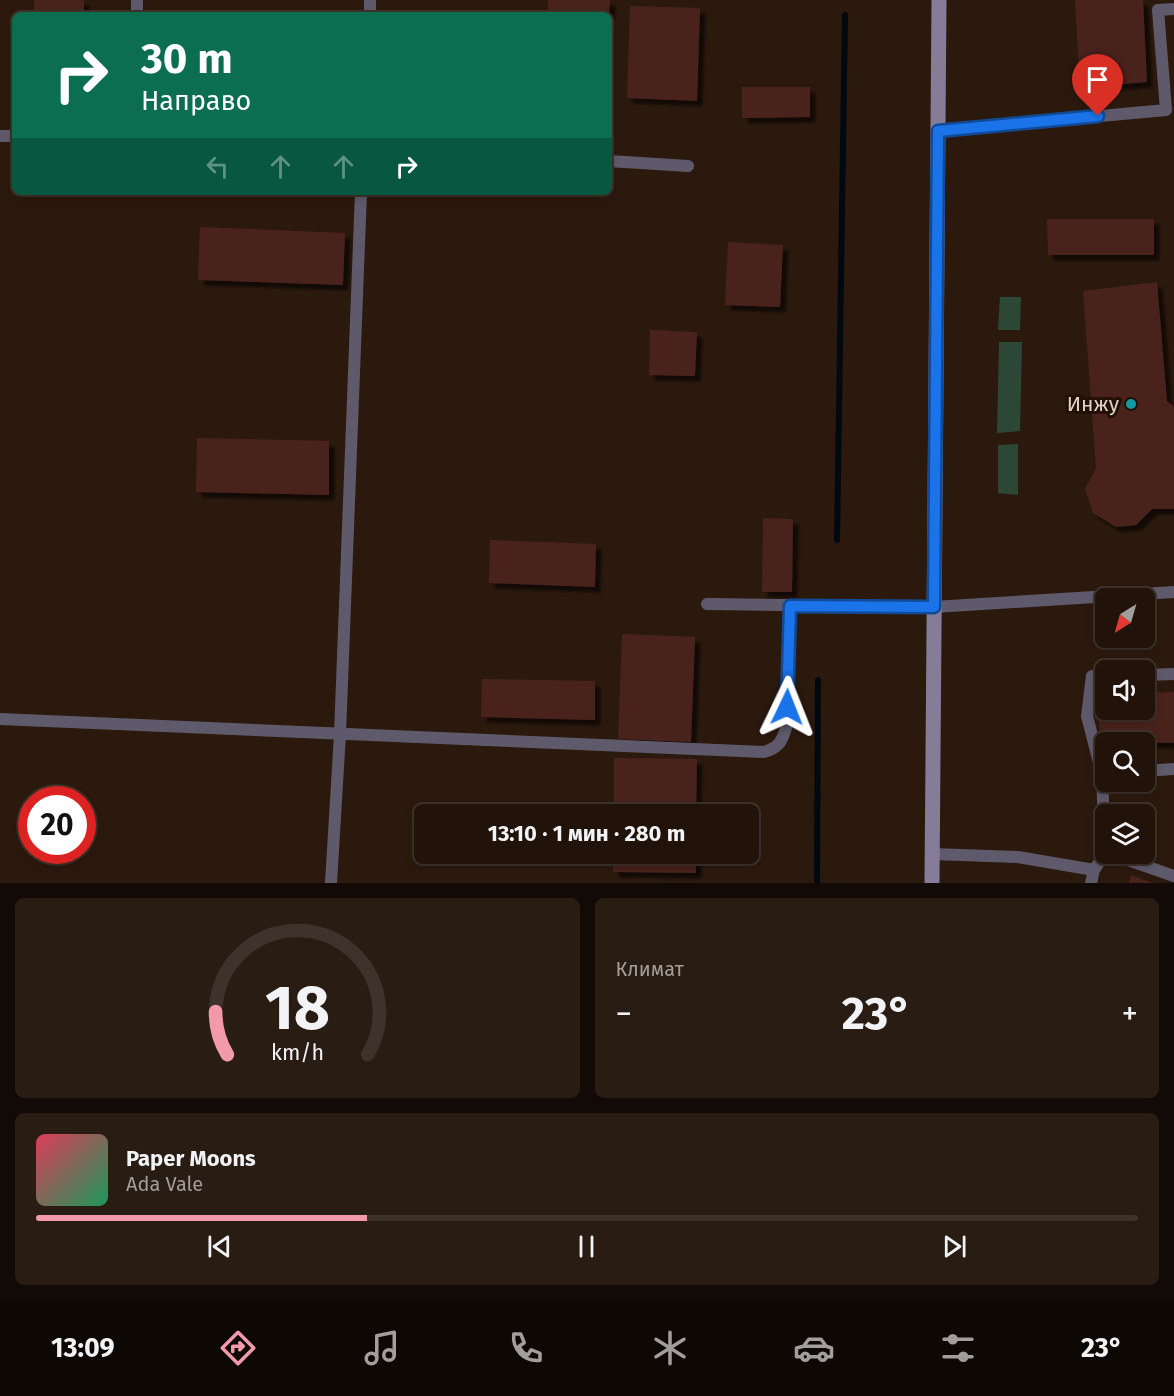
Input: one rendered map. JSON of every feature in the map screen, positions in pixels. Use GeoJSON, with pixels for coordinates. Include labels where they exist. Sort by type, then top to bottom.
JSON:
{"type":"FeatureCollection","features":[{"type":"Feature","properties":{"kind":"street"},"geometry":{"type":"LineString","coordinates":[[932,883],[939,0]]}},
{"type":"Feature","properties":{"kind":"lane"},"geometry":{"type":"LineString","coordinates":[[938,131],[1166,110],[1158,10],[1174,9]]}},
{"type":"Feature","properties":{"kind":"lane"},"geometry":{"type":"LineString","coordinates":[[612,161],[688,166]]}},
{"type":"Feature","properties":{"kind":"lane"},"geometry":{"type":"LineString","coordinates":[[331,883],[340,734],[361,195]]}},
{"type":"Feature","properties":{"kind":"lane"},"geometry":{"type":"LineString","coordinates":[[707,604],[934,607],[1174,592]]}},
{"type":"Feature","properties":{"kind":"lane"},"geometry":{"type":"LineString","coordinates":[[0,719],[764,753],[776,748],[783,739],[786,728],[790,606]]}},
{"type":"Feature","properties":{"kind":"lane"},"geometry":{"type":"LineString","coordinates":[[1155,675],[1174,674]]}},
{"type":"Feature","properties":{"kind":"lane"},"geometry":{"type":"LineString","coordinates":[[1095,676],[1092,676],[1087,716],[1095,743]]}},
{"type":"Feature","properties":{"kind":"lane"},"geometry":{"type":"LineString","coordinates":[[1155,770],[1174,769]]}},
{"type":"Feature","properties":{"kind":"lane"},"geometry":{"type":"LineString","coordinates":[[932,854],[1018,857],[1094,870]]}},
{"type":"Feature","properties":{"kind":"lane"},"geometry":{"type":"LineString","coordinates":[[1091,883],[1098,864]]}},
{"type":"Feature","properties":{"kind":"lane"},"geometry":{"type":"LineString","coordinates":[[1140,864],[1174,876]]}},
{"type":"Feature","properties":{"kind":"green space"},"geometry":{"type":"Polygon","coordinates":[[[1000,297],[1021,297],[1020,330],[998,330],[1000,297]]]}},
{"type":"Feature","properties":{"kind":"green space"},"geometry":{"type":"Polygon","coordinates":[[[999,342],[1022,342],[1020,431],[997,433],[999,342]]]}},
{"type":"Feature","properties":{"kind":"green space"},"geometry":{"type":"Polygon","coordinates":[[[1018,444],[1018,495],[998,493],[998,445],[1018,444]]]}},
{"type":"Feature","properties":{"kind":"building"},"geometry":{"type":"Polygon","coordinates":[[[34,0],[84,0],[84,12],[34,12],[34,0]]]}},
{"type":"Feature","properties":{"kind":"building"},"geometry":{"type":"Polygon","coordinates":[[[548,0],[610,0],[609,12],[548,12],[548,0]]]}},
{"type":"Feature","properties":{"kind":"building"},"geometry":{"type":"Polygon","coordinates":[[[1075,0],[1143,0],[1147,82],[1080,88],[1075,0]]]}},
{"type":"Feature","properties":{"kind":"building"},"geometry":{"type":"Polygon","coordinates":[[[630,6],[700,8],[697,101],[627,98],[630,6]]]}},
{"type":"Feature","properties":{"kind":"building"},"geometry":{"type":"Polygon","coordinates":[[[742,87],[810,87],[810,117],[742,118],[742,87]]]}},
{"type":"Feature","properties":{"kind":"building"},"geometry":{"type":"Polygon","coordinates":[[[1047,219],[1154,219],[1154,255],[1048,255],[1047,219]]]}},
{"type":"Feature","properties":{"kind":"building"},"geometry":{"type":"Polygon","coordinates":[[[200,227],[345,233],[343,285],[198,280],[200,227]]]}},
{"type":"Feature","properties":{"kind":"building"},"geometry":{"type":"Polygon","coordinates":[[[728,242],[783,245],[780,307],[725,305],[728,242]]]}},
{"type":"Feature","properties":{"kind":"building","name":"Инжу"},"geometry":{"type":"Polygon","coordinates":[[[1157,282],[1167,401],[1174,407],[1174,509],[1152,509],[1136,525],[1116,527],[1093,513],[1085,489],[1096,468],[1083,291],[1157,282]]]}},
{"type":"Feature","properties":{"kind":"building"},"geometry":{"type":"Polygon","coordinates":[[[650,330],[697,332],[695,376],[649,375],[650,330]]]}},
{"type":"Feature","properties":{"kind":"building"},"geometry":{"type":"Polygon","coordinates":[[[197,438],[329,441],[329,495],[196,492],[197,438]]]}},
{"type":"Feature","properties":{"kind":"building"},"geometry":{"type":"Polygon","coordinates":[[[763,518],[793,519],[792,592],[762,592],[763,518]]]}},
{"type":"Feature","properties":{"kind":"building"},"geometry":{"type":"Polygon","coordinates":[[[490,540],[596,544],[595,587],[489,583],[490,540]]]}},
{"type":"Feature","properties":{"kind":"building"},"geometry":{"type":"Polygon","coordinates":[[[622,634],[695,637],[691,742],[618,739],[622,634]]]}},
{"type":"Feature","properties":{"kind":"building"},"geometry":{"type":"Polygon","coordinates":[[[482,679],[595,681],[595,720],[481,717],[482,679]]]}},
{"type":"Feature","properties":{"kind":"building"},"geometry":{"type":"Polygon","coordinates":[[[1174,692],[1174,743],[1155,743],[1155,732],[1100,732],[1099,720],[1155,720],[1155,693],[1174,692]]]}},
{"type":"Feature","properties":{"kind":"building"},"geometry":{"type":"Polygon","coordinates":[[[614,758],[697,759],[696,804],[614,804],[614,758]]]}},
{"type":"Feature","properties":{"kind":"building"},"geometry":{"type":"Polygon","coordinates":[[[613,864],[696,864],[696,873],[613,872],[613,864]]]}},
{"type":"Feature","properties":{"kind":"building"},"geometry":{"type":"Polygon","coordinates":[[[1131,875],[1152,883],[1129,883],[1131,875]]]}},
{"type":"Feature","properties":{"kind":"waterway"},"geometry":{"type":"LineString","coordinates":[[837,540],[845,15]]}},
{"type":"Feature","properties":{"kind":"waterway"},"geometry":{"type":"LineString","coordinates":[[817,883],[818,680]]}},
{"type":"Feature","properties":{"kind":"place","name":"Инжу"},"geometry":{"type":"Point","coordinates":[1131,404]}},
{"type":"Feature","properties":{"kind":"route"},"geometry":{"type":"LineString","coordinates":[[787,707],[790,606],[934,607],[938,131],[1098,116]]}}]}
